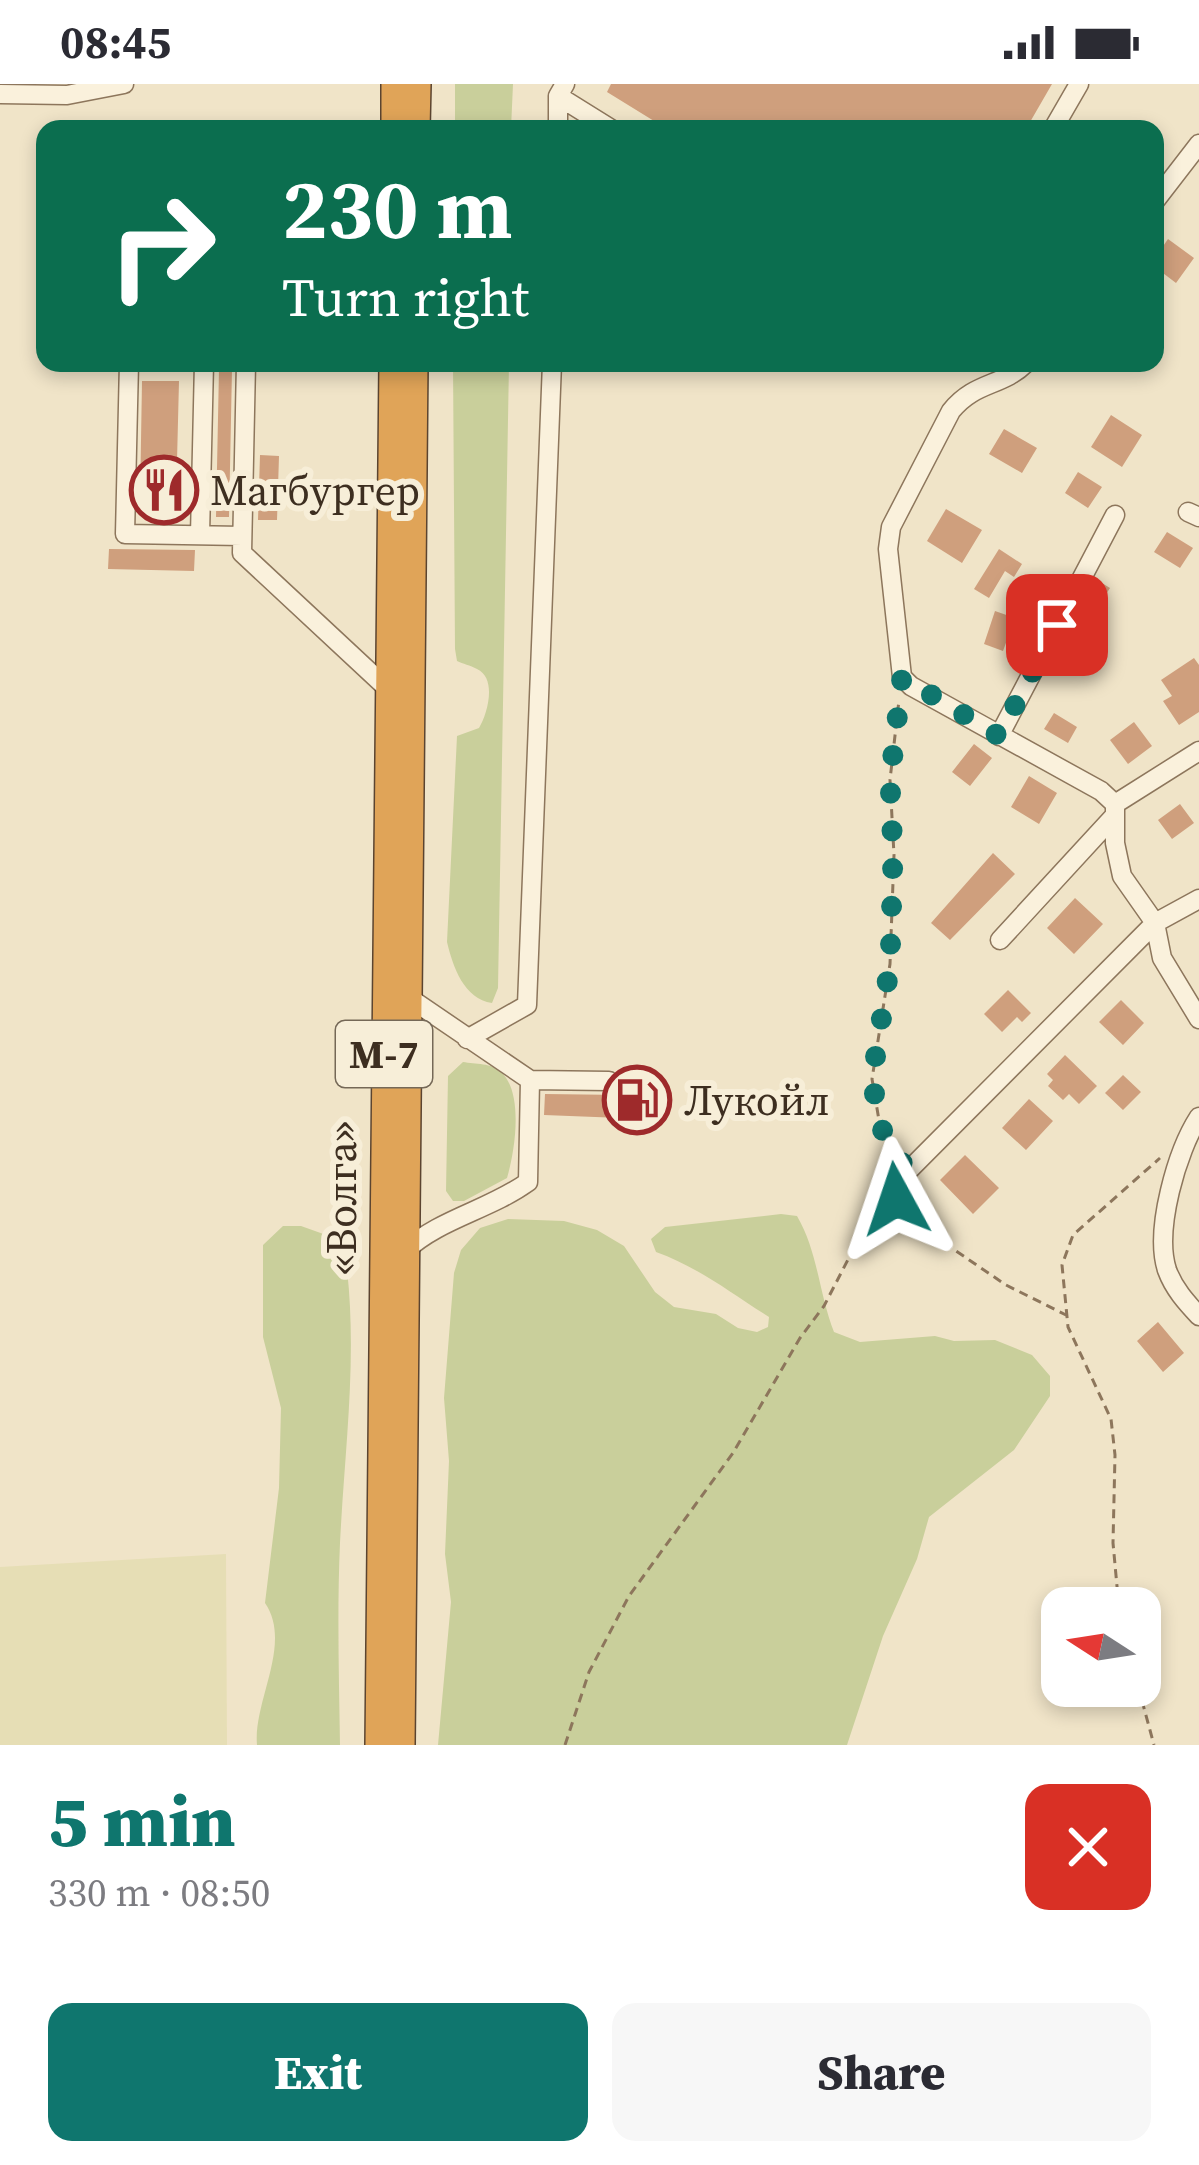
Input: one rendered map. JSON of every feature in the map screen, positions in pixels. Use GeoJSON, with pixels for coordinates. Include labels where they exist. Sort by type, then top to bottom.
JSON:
{"type":"FeatureCollection","features":[{"type":"Feature","properties":{"kind":"highway"},"geometry":{"type":"LineString","coordinates":[[395,84],[395,120]]}},
{"type":"Feature","properties":{"kind":"highway"},"geometry":{"type":"LineString","coordinates":[[416,120],[417,84]]}},
{"type":"Feature","properties":{"kind":"highway","name":"«Волга»"},"geometry":{"type":"LineString","coordinates":[[379,1745],[393,372]]}},
{"type":"Feature","properties":{"kind":"highway","name":"«Волга»"},"geometry":{"type":"LineString","coordinates":[[401,1745],[414,372]]}},
{"type":"Feature","properties":{"kind":"street"},"geometry":{"type":"LineString","coordinates":[[0,94],[67,94],[124,84]]}},
{"type":"Feature","properties":{"kind":"street"},"geometry":{"type":"LineString","coordinates":[[1058,120],[1079,84]]}},
{"type":"Feature","properties":{"kind":"street"},"geometry":{"type":"LineString","coordinates":[[559,120],[561,90]]}},
{"type":"Feature","properties":{"kind":"street"},"geometry":{"type":"LineString","coordinates":[[561,90],[599,120]]}},
{"type":"Feature","properties":{"kind":"street"},"geometry":{"type":"LineString","coordinates":[[1164,189],[1199,144]]}},
{"type":"Feature","properties":{"kind":"street"},"geometry":{"type":"LineString","coordinates":[[128,372],[125,533],[242,536]]}},
{"type":"Feature","properties":{"kind":"street"},"geometry":{"type":"LineString","coordinates":[[200,535],[204,372]]}},
{"type":"Feature","properties":{"kind":"street"},"geometry":{"type":"LineString","coordinates":[[246,372],[242,553],[388,689]]}},
{"type":"Feature","properties":{"kind":"street"},"geometry":{"type":"LineString","coordinates":[[467,1039],[526,1005],[552,372]]}},
{"type":"Feature","properties":{"kind":"street"},"geometry":{"type":"LineString","coordinates":[[1014,372],[964,394],[891,527],[888,549],[902,677],[1101,791],[1115,810],[1122,876],[1155,923],[1162,958],[1199,1019]]}},
{"type":"Feature","properties":{"kind":"street"},"geometry":{"type":"LineString","coordinates":[[999,736],[1115,515]]}},
{"type":"Feature","properties":{"kind":"street"},"geometry":{"type":"LineString","coordinates":[[1000,940],[1115,810],[1199,751]]}},
{"type":"Feature","properties":{"kind":"street"},"geometry":{"type":"LineString","coordinates":[[904,1175],[1155,923],[1199,898]]}},
{"type":"Feature","properties":{"kind":"street"},"geometry":{"type":"LineString","coordinates":[[408,997],[530,1080],[609,1081]]}},
{"type":"Feature","properties":{"kind":"street"},"geometry":{"type":"LineString","coordinates":[[405,1251],[422,1235],[500,1202],[527,1182],[530,1080]]}},
{"type":"Feature","properties":{"kind":"street"},"geometry":{"type":"LineString","coordinates":[[1199,1117],[1186,1136],[1164,1236],[1166,1266],[1179,1294],[1199,1316]]}},
{"type":"Feature","properties":{"kind":"path"},"geometry":{"type":"LineString","coordinates":[[902,677],[890,780],[890,964],[872,1079],[880,1126],[902,1162],[934,1236],[1006,1285],[1066,1315]]}},
{"type":"Feature","properties":{"kind":"path"},"geometry":{"type":"LineString","coordinates":[[1118,1587],[1112,1419],[1068,1327],[1062,1264],[1073,1235],[1186,1136]]}},
{"type":"Feature","properties":{"kind":"path"},"geometry":{"type":"LineString","coordinates":[[566,1745],[589,1672],[629,1596],[733,1453],[824,1306],[855,1246],[896,1199],[904,1175]]}},
{"type":"Feature","properties":{"kind":"path"},"geometry":{"type":"LineString","coordinates":[[1144,1707],[1154,1745]]}},
{"type":"Feature","properties":{"kind":"shaded area"},"geometry":{"type":"Polygon","coordinates":[[[226,1554],[227,1745],[0,1745],[0,1567],[226,1554]]]}},
{"type":"Feature","properties":{"kind":"green space"},"geometry":{"type":"Polygon","coordinates":[[[455,84],[513,84],[511,120],[455,120],[455,84]]]}},
{"type":"Feature","properties":{"kind":"green space"},"geometry":{"type":"Polygon","coordinates":[[[453,372],[509,372],[498,988],[492,1003],[467,989],[447,942],[457,736],[479,728],[489,696],[483,674],[457,661],[453,372]]]}},
{"type":"Feature","properties":{"kind":"green space"},"geometry":{"type":"Polygon","coordinates":[[[463,1062],[493,1067],[508,1081],[515,1108],[515,1138],[507,1178],[464,1201],[453,1201],[446,1191],[448,1076],[463,1062]]]}},
{"type":"Feature","properties":{"kind":"green space"},"geometry":{"type":"Polygon","coordinates":[[[797,1216],[804,1230],[834,1332],[860,1342],[935,1336],[954,1341],[995,1340],[1032,1355],[1050,1376],[1050,1396],[1014,1450],[929,1517],[847,1745],[438,1745],[451,1602],[445,1554],[449,1461],[444,1398],[454,1273],[461,1250],[480,1228],[508,1219],[564,1221],[597,1230],[624,1246],[655,1292],[674,1307],[716,1314],[738,1328],[757,1332],[768,1327],[769,1317],[700,1273],[656,1252],[651,1239],[665,1227],[797,1216]]]}},
{"type":"Feature","properties":{"kind":"green space"},"geometry":{"type":"Polygon","coordinates":[[[283,1226],[301,1226],[343,1241],[348,1279],[351,1354],[339,1568],[340,1745],[257,1745],[274,1654],[273,1619],[265,1603],[279,1488],[281,1408],[263,1337],[263,1245],[283,1226]]]}},
{"type":"Feature","properties":{"kind":"building"},"geometry":{"type":"Polygon","coordinates":[[[611,84],[1052,84],[1031,120],[652,120],[607,92],[611,84]]]}},
{"type":"Feature","properties":{"kind":"building"},"geometry":{"type":"Polygon","coordinates":[[[1168,239],[1194,258],[1176,283],[1164,274],[1168,239]]]}},
{"type":"Feature","properties":{"kind":"building"},"geometry":{"type":"Polygon","coordinates":[[[219,372],[232,372],[229,517],[216,517],[219,372]]]}},
{"type":"Feature","properties":{"kind":"building"},"geometry":{"type":"Polygon","coordinates":[[[142,381],[179,381],[176,501],[140,500],[142,381]]]}},
{"type":"Feature","properties":{"kind":"building"},"geometry":{"type":"Polygon","coordinates":[[[1111,415],[1142,435],[1122,467],[1091,447],[1111,415]]]}},
{"type":"Feature","properties":{"kind":"building"},"geometry":{"type":"Polygon","coordinates":[[[1004,429],[1037,448],[1022,473],[989,454],[1004,429]]]}},
{"type":"Feature","properties":{"kind":"building"},"geometry":{"type":"Polygon","coordinates":[[[260,455],[279,456],[277,520],[258,520],[260,455]]]}},
{"type":"Feature","properties":{"kind":"building"},"geometry":{"type":"Polygon","coordinates":[[[1078,472],[1102,487],[1088,508],[1065,493],[1078,472]]]}},
{"type":"Feature","properties":{"kind":"building"},"geometry":{"type":"Polygon","coordinates":[[[946,509],[982,530],[962,563],[927,541],[946,509]]]}},
{"type":"Feature","properties":{"kind":"building"},"geometry":{"type":"Polygon","coordinates":[[[1167,532],[1193,548],[1180,568],[1154,552],[1167,532]]]}},
{"type":"Feature","properties":{"kind":"building"},"geometry":{"type":"Polygon","coordinates":[[[109,549],[195,550],[194,571],[108,569],[109,549]]]}},
{"type":"Feature","properties":{"kind":"building"},"geometry":{"type":"Polygon","coordinates":[[[999,549],[1022,564],[1014,577],[1005,571],[989,598],[974,589],[999,549]]]}},
{"type":"Feature","properties":{"kind":"building"},"geometry":{"type":"Polygon","coordinates":[[[1097,580],[1110,588],[1098,607],[1086,599],[1097,580]]]}},
{"type":"Feature","properties":{"kind":"building"},"geometry":{"type":"Polygon","coordinates":[[[995,611],[1015,618],[1003,651],[984,644],[995,611]]]}},
{"type":"Feature","properties":{"kind":"building"},"geometry":{"type":"Polygon","coordinates":[[[1083,613],[1104,628],[1094,643],[1073,628],[1083,613]]]}},
{"type":"Feature","properties":{"kind":"building"},"geometry":{"type":"Polygon","coordinates":[[[1194,658],[1199,665],[1199,712],[1179,725],[1163,701],[1172,696],[1161,680],[1194,658]]]}},
{"type":"Feature","properties":{"kind":"building"},"geometry":{"type":"Polygon","coordinates":[[[1054,713],[1077,727],[1068,743],[1044,729],[1054,713]]]}},
{"type":"Feature","properties":{"kind":"building"},"geometry":{"type":"Polygon","coordinates":[[[1134,722],[1152,746],[1128,764],[1110,740],[1134,722]]]}},
{"type":"Feature","properties":{"kind":"building"},"geometry":{"type":"Polygon","coordinates":[[[974,744],[992,758],[970,786],[952,772],[974,744]]]}},
{"type":"Feature","properties":{"kind":"building"},"geometry":{"type":"Polygon","coordinates":[[[1029,776],[1057,793],[1039,824],[1011,807],[1029,776]]]}},
{"type":"Feature","properties":{"kind":"building"},"geometry":{"type":"Polygon","coordinates":[[[1180,804],[1194,823],[1172,839],[1158,820],[1180,804]]]}},
{"type":"Feature","properties":{"kind":"building"},"geometry":{"type":"Polygon","coordinates":[[[993,853],[1015,874],[950,940],[931,923],[993,853]]]}},
{"type":"Feature","properties":{"kind":"building"},"geometry":{"type":"Polygon","coordinates":[[[1075,898],[1103,924],[1074,954],[1047,928],[1075,898]]]}},
{"type":"Feature","properties":{"kind":"building"},"geometry":{"type":"Polygon","coordinates":[[[1008,990],[1031,1013],[1022,1022],[1017,1017],[1002,1032],[984,1014],[1008,990]]]}},
{"type":"Feature","properties":{"kind":"building"},"geometry":{"type":"Polygon","coordinates":[[[1121,1000],[1144,1023],[1123,1045],[1099,1022],[1121,1000]]]}},
{"type":"Feature","properties":{"kind":"building"},"geometry":{"type":"Polygon","coordinates":[[[1065,1055],[1097,1086],[1079,1104],[1069,1094],[1063,1100],[1048,1086],[1053,1080],[1047,1074],[1065,1055]]]}},
{"type":"Feature","properties":{"kind":"building"},"geometry":{"type":"Polygon","coordinates":[[[624,1070],[654,1071],[651,1131],[620,1130],[621,1118],[544,1115],[545,1094],[623,1095],[624,1070]]]}},
{"type":"Feature","properties":{"kind":"building"},"geometry":{"type":"Polygon","coordinates":[[[1123,1075],[1141,1092],[1123,1110],[1105,1093],[1123,1075]]]}},
{"type":"Feature","properties":{"kind":"building"},"geometry":{"type":"Polygon","coordinates":[[[1029,1099],[1053,1121],[1026,1150],[1002,1128],[1029,1099]]]}},
{"type":"Feature","properties":{"kind":"building"},"geometry":{"type":"Polygon","coordinates":[[[965,1155],[999,1188],[973,1214],[940,1180],[965,1155]]]}},
{"type":"Feature","properties":{"kind":"building"},"geometry":{"type":"Polygon","coordinates":[[[1158,1322],[1184,1353],[1163,1372],[1137,1341],[1158,1322]]]}},
{"type":"Feature","properties":{"kind":"place","name":"Магбургер"},"geometry":{"type":"Point","coordinates":[164,490]}},
{"type":"Feature","properties":{"kind":"place","name":"Лукойл"},"geometry":{"type":"Point","coordinates":[637,1100]}},
{"type":"Feature","properties":{"kind":"route"},"geometry":{"type":"LineString","coordinates":[[896,1199],[904,1175],[902,1162],[880,1126],[872,1079],[890,964],[890,780],[902,677],[999,736],[1057,625]]}}]}
